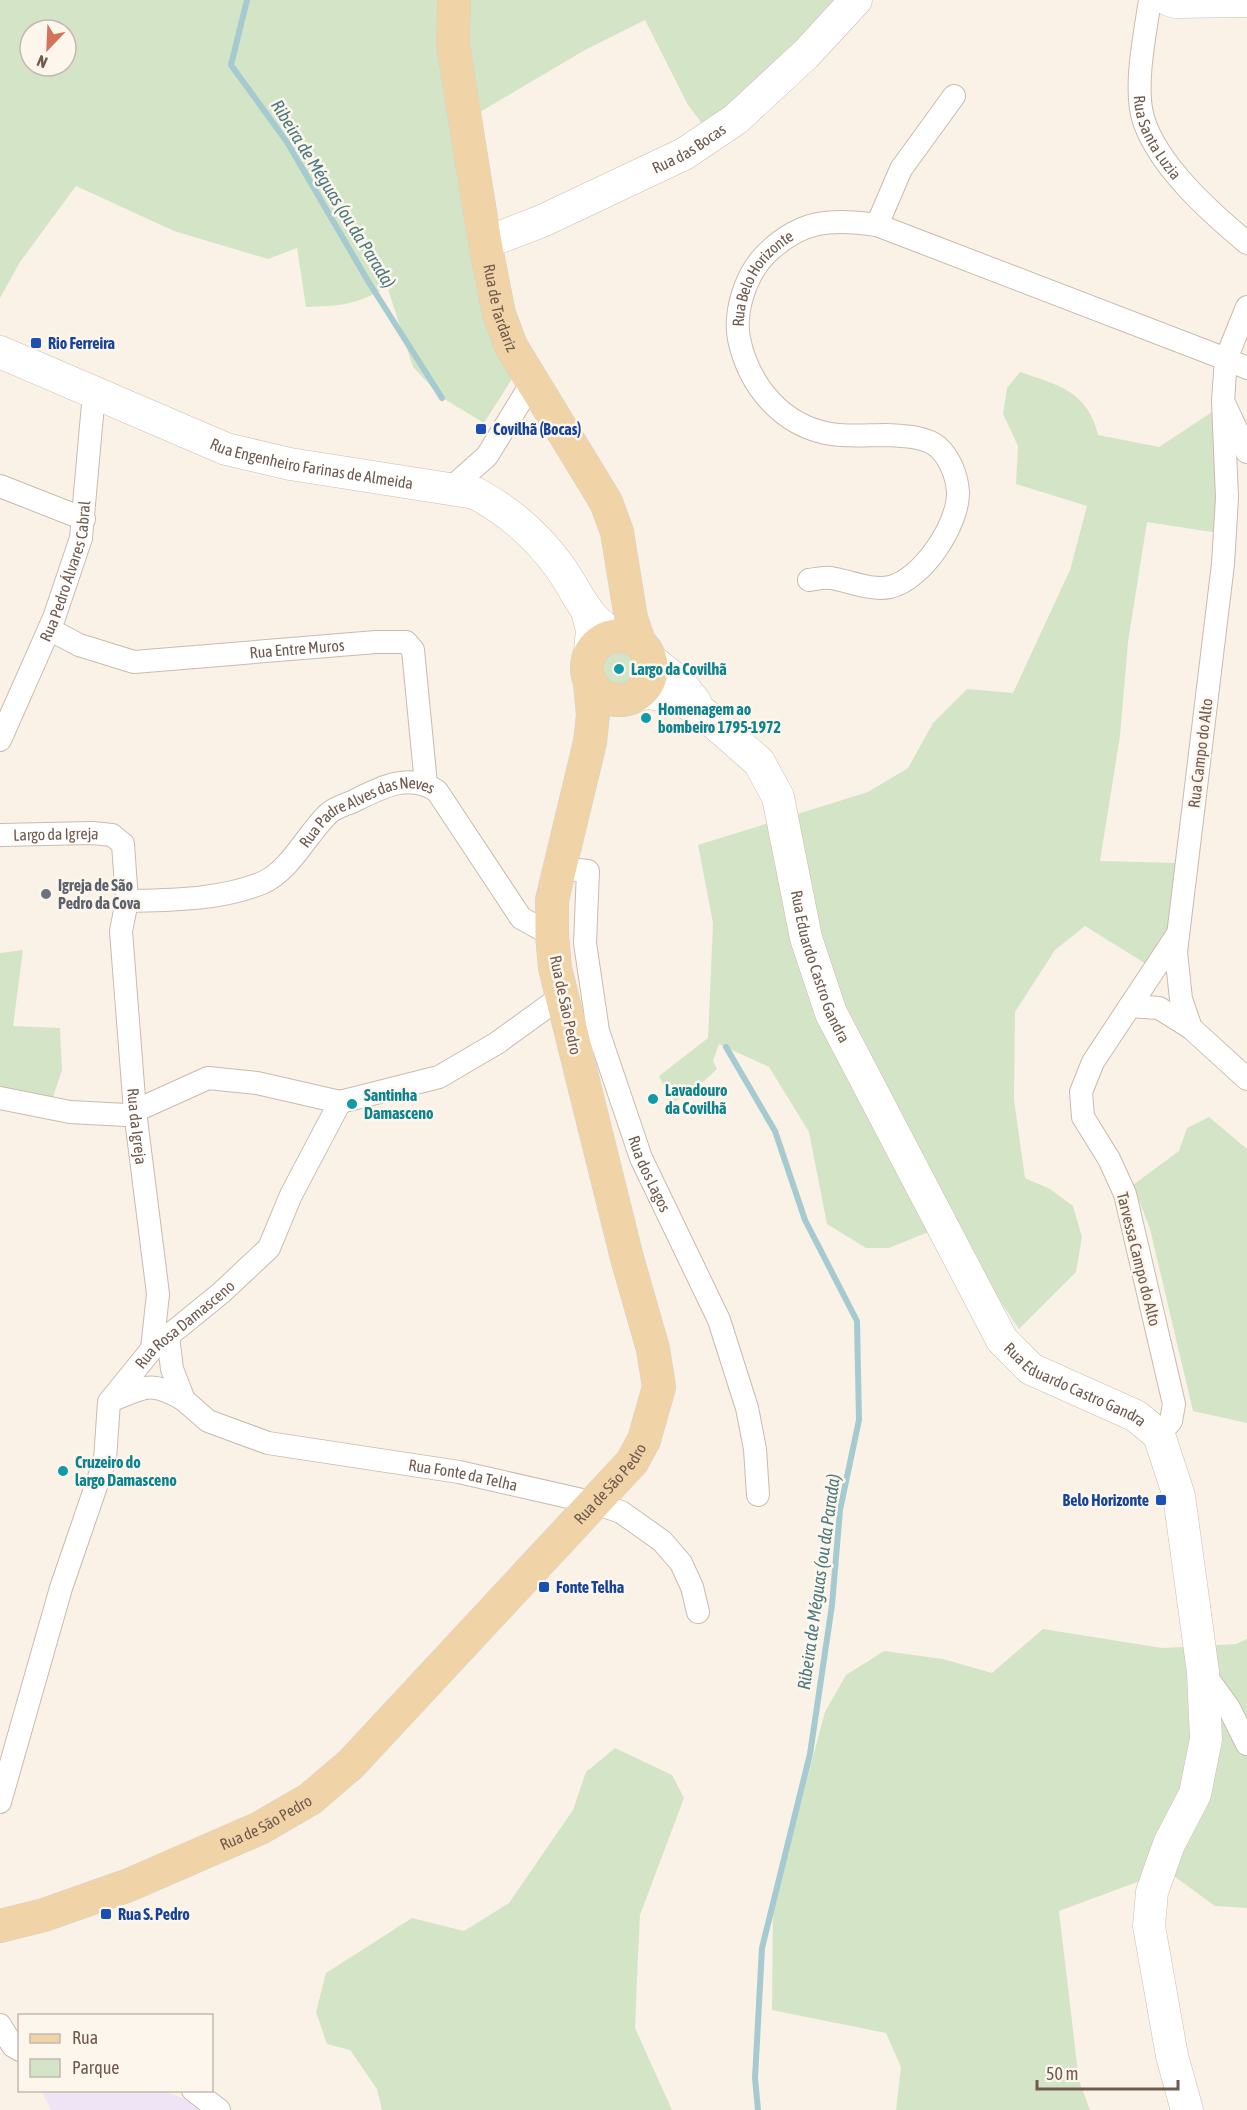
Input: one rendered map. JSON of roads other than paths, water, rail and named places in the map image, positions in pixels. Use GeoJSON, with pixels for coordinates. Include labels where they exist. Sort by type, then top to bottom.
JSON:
{"type":"FeatureCollection","features":[{"type":"Feature","properties":{"kind":"main road","name":"Rua de Tardariz"},"geometry":{"type":"LineString","coordinates":[[454,0],[453,45],[485,243],[499,314],[511,346],[606,502],[617,532],[626,589],[625,621],[636,646]]}},
{"type":"Feature","properties":{"kind":"main road"},"geometry":{"type":"LineString","coordinates":[[597,644],[636,646],[649,681],[630,698],[605,698],[590,668],[597,644]]}},
{"type":"Feature","properties":{"kind":"main road","name":"Rua de São Pedro"},"geometry":{"type":"LineString","coordinates":[[0,1926],[44,1915],[129,1885],[260,1828],[310,1799],[351,1764],[595,1503],[636,1455],[644,1440],[659,1387],[653,1349],[627,1258],[562,996],[552,935],[552,900],[590,742],[594,715],[590,668]]}},
{"type":"Feature","properties":{"kind":"main road","name":"Rua de São Pedro"},"geometry":{"type":"LineString","coordinates":[[590,742],[600,722],[611,710],[630,698]]}},
{"type":"Feature","properties":{"kind":"street","name":"Rua das Bocas"},"geometry":{"type":"LineString","coordinates":[[485,243],[542,221],[684,154],[736,119],[806,54],[856,0]]}},
{"type":"Feature","properties":{"kind":"street","name":"Rua Santa Luzia"},"geometry":{"type":"LineString","coordinates":[[1150,0],[1140,85],[1143,117],[1158,154],[1215,214],[1247,243]]}},
{"type":"Feature","properties":{"kind":"street"},"geometry":{"type":"LineString","coordinates":[[1169,0],[1176,2],[1247,1]]}},
{"type":"Feature","properties":{"kind":"street"},"geometry":{"type":"LineString","coordinates":[[877,225],[902,169],[954,96]]}},
{"type":"Feature","properties":{"kind":"street","name":"Rua Belo Horizonte"},"geometry":{"type":"LineString","coordinates":[[809,580],[829,578],[867,586],[889,587],[910,576],[932,557],[950,522],[958,494],[954,470],[938,447],[912,436],[831,434],[801,423],[774,406],[753,382],[741,349],[736,322],[743,294],[759,261],[780,241],[808,225],[840,220],[877,225],[1247,368]]}},
{"type":"Feature","properties":{"kind":"street"},"geometry":{"type":"LineString","coordinates":[[1226,359],[1247,307]]}},
{"type":"Feature","properties":{"kind":"street","name":"Rua Engenheiro Farinas de Almeida"},"geometry":{"type":"LineString","coordinates":[[0,352],[226,449],[290,464],[475,493],[500,506],[517,520],[556,561],[586,611],[599,626],[636,646]]}},
{"type":"Feature","properties":{"kind":"street","name":"Rua Campo do Alto"},"geometry":{"type":"LineString","coordinates":[[1191,1028],[1182,999],[1176,952],[1223,564],[1227,498],[1223,401],[1226,359]]}},
{"type":"Feature","properties":{"kind":"street"},"geometry":{"type":"LineString","coordinates":[[451,488],[487,456],[533,381]]}},
{"type":"Feature","properties":{"kind":"street","name":"Rua Pedro Álvares Cabral"},"geometry":{"type":"LineString","coordinates":[[0,740],[49,629],[81,538],[94,393]]}},
{"type":"Feature","properties":{"kind":"street"},"geometry":{"type":"LineString","coordinates":[[1223,401],[1247,452]]}},
{"type":"Feature","properties":{"kind":"street"},"geometry":{"type":"LineString","coordinates":[[0,486],[84,519]]}},
{"type":"Feature","properties":{"kind":"street","name":"Rua Engenheiro Farinas de Almeida"},"geometry":{"type":"LineString","coordinates":[[586,611],[592,630],[590,668]]}},
{"type":"Feature","properties":{"kind":"street","name":"Rua Entre Muros"},"geometry":{"type":"LineString","coordinates":[[49,629],[79,645],[134,662],[376,642],[406,642],[413,650],[426,784]]}},
{"type":"Feature","properties":{"kind":"street","name":"Rua Eduardo Castro Gandra"},"geometry":{"type":"LineString","coordinates":[[636,646],[680,683],[703,712],[759,762],[778,797],[806,938],[831,1013],[1002,1340],[1031,1369],[1136,1416],[1159,1435],[1179,1496],[1203,1672],[1206,1739],[1195,1794],[1169,1844],[1152,1892],[1149,1926],[1172,2056],[1187,2110]]}},
{"type":"Feature","properties":{"kind":"street","name":"Rua Eduardo Castro Gandra"},"geometry":{"type":"LineString","coordinates":[[630,698],[662,694],[678,698],[703,712]]}},
{"type":"Feature","properties":{"kind":"street","name":"Rua Padre Alves das Neves"},"geometry":{"type":"LineString","coordinates":[[127,901],[181,900],[264,882],[294,856],[329,813],[385,786],[410,781],[426,784],[437,791],[521,918],[552,935]]}},
{"type":"Feature","properties":{"kind":"street","name":"Largo da Igreja"},"geometry":{"type":"LineString","coordinates":[[0,835],[92,833],[112,835],[123,844],[127,901]]}},
{"type":"Feature","properties":{"kind":"street","name":"Rua dos Lagos"},"geometry":{"type":"LineString","coordinates":[[559,868],[588,871],[585,943],[598,1031],[641,1158],[719,1320],[747,1408],[755,1449],[758,1495]]}},
{"type":"Feature","properties":{"kind":"street","name":"Rua da Igreja"},"geometry":{"type":"LineString","coordinates":[[127,901],[121,931],[135,1111],[158,1294],[160,1343]]}},
{"type":"Feature","properties":{"kind":"street","name":"Tarvessa Campo do Alto"},"geometry":{"type":"LineString","coordinates":[[1159,1435],[1171,1421],[1174,1404],[1125,1194],[1109,1159],[1083,1117],[1081,1092],[1093,1062],[1178,933]]}},
{"type":"Feature","properties":{"kind":"street"},"geometry":{"type":"LineString","coordinates":[[0,1098],[70,1112],[126,1115],[208,1078],[257,1083],[340,1102],[439,1077],[497,1043],[562,996]]}},
{"type":"Feature","properties":{"kind":"street"},"geometry":{"type":"LineString","coordinates":[[1130,1006],[1159,1008],[1191,1028],[1247,1079]]}},
{"type":"Feature","properties":{"kind":"street","name":"Rua Rosa Damasceno"},"geometry":{"type":"LineString","coordinates":[[109,1402],[160,1343],[269,1248],[291,1196],[340,1102]]}},
{"type":"Feature","properties":{"kind":"street","name":"Rua Fonte da Telha"},"geometry":{"type":"LineString","coordinates":[[160,1343],[184,1400]]}},
{"type":"Feature","properties":{"kind":"street","name":"Rua Fonte da Telha"},"geometry":{"type":"LineString","coordinates":[[109,1402],[145,1387],[166,1390],[184,1400],[208,1420],[268,1443],[459,1472],[595,1503],[621,1512],[663,1541],[681,1563],[692,1587],[698,1611]]}},
{"type":"Feature","properties":{"kind":"street"},"geometry":{"type":"LineString","coordinates":[[0,1802],[61,1588],[105,1460],[109,1402]]}},
{"type":"Feature","properties":{"kind":"street"},"geometry":{"type":"LineString","coordinates":[[1203,1672],[1229,1708],[1247,1744]]}},
{"type":"Feature","properties":{"kind":"street"},"geometry":{"type":"LineString","coordinates":[[1206,1739],[1229,1742],[1247,1755]]}},
{"type":"Feature","properties":{"kind":"street"},"geometry":{"type":"LineString","coordinates":[[0,2025],[13,2046],[18,2049]]}},
{"type":"Feature","properties":{"kind":"street"},"geometry":{"type":"LineString","coordinates":[[194,2092],[219,2110]]}},
{"type":"Feature","properties":{"kind":"waterway","name":"Ribeira de Méguas (ou da Parada)"},"geometry":{"type":"LineString","coordinates":[[247,0],[231,65],[287,142],[368,281],[442,398]]}},
{"type":"Feature","properties":{"kind":"waterway","name":"Ribeira de Méguas (ou da Parada)"},"geometry":{"type":"LineString","coordinates":[[726,1047],[775,1131],[805,1220],[857,1321],[859,1420],[840,1510],[832,1605],[810,1754],[762,1948],[755,2078],[758,2110]]}},
{"type":"Feature","properties":{"kind":"place","name":"Rio Ferreira"},"geometry":{"type":"Point","coordinates":[36,343]}},
{"type":"Feature","properties":{"kind":"place","name":"Covilhã (Bocas)"},"geometry":{"type":"Point","coordinates":[481,429]}},
{"type":"Feature","properties":{"kind":"place","name":"Largo da Covilhã"},"geometry":{"type":"Point","coordinates":[619,669]}},
{"type":"Feature","properties":{"kind":"place","name":"Homenagem ao bombeiro 1795-1972"},"geometry":{"type":"Point","coordinates":[646,718]}},
{"type":"Feature","properties":{"kind":"place","name":"Igreja de São Pedro da Cova"},"geometry":{"type":"Point","coordinates":[46,894]}},
{"type":"Feature","properties":{"kind":"place","name":"Lavadouro da Covilhã"},"geometry":{"type":"Point","coordinates":[653,1099]}},
{"type":"Feature","properties":{"kind":"place","name":"Santinha Damasceno"},"geometry":{"type":"Point","coordinates":[352,1104]}},
{"type":"Feature","properties":{"kind":"place","name":"Cruzeiro do largo Damasceno"},"geometry":{"type":"Point","coordinates":[63,1471]}},
{"type":"Feature","properties":{"kind":"place","name":"Belo Horizonte"},"geometry":{"type":"Point","coordinates":[1161,1500]}},
{"type":"Feature","properties":{"kind":"place","name":"Fonte Telha"},"geometry":{"type":"Point","coordinates":[544,1587]}},
{"type":"Feature","properties":{"kind":"place","name":"Rua S. Pedro"},"geometry":{"type":"Point","coordinates":[106,1914]}}]}
